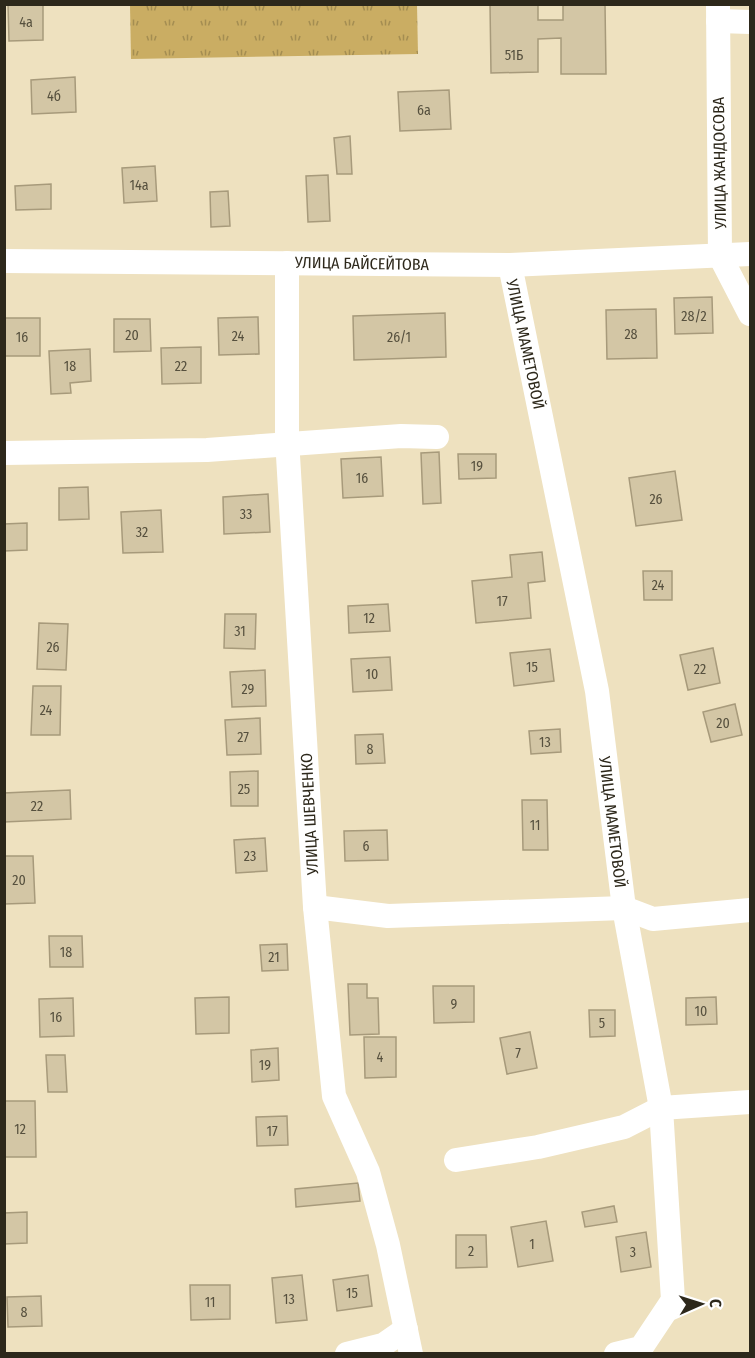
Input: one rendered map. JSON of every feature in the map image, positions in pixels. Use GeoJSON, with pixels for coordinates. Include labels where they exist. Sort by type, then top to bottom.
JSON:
{"type":"FeatureCollection","features":[{"type":"Feature","properties":{"kind":"street"},"geometry":{"type":"LineString","coordinates":[[718,13],[750,22]]}},
{"type":"Feature","properties":{"kind":"street","name":"УЛИЦА ЖАНДОСОВА"},"geometry":{"type":"LineString","coordinates":[[718,13],[720,256],[750,314]]}},
{"type":"Feature","properties":{"kind":"street","name":"УЛИЦА БАЙСЕЙТОВА"},"geometry":{"type":"LineString","coordinates":[[4,261],[510,265],[750,254]]}},
{"type":"Feature","properties":{"kind":"street","name":"УЛИЦА ШЕВЧЕНКО"},"geometry":{"type":"LineString","coordinates":[[287,263],[287,446],[315,907],[334,1096],[368,1172],[411,1353]]}},
{"type":"Feature","properties":{"kind":"street","name":"УЛИЦА МАМЕТОВОЙ"},"geometry":{"type":"LineString","coordinates":[[510,265],[597,691],[624,908],[661,1108],[673,1300],[641,1348],[615,1353]]}},
{"type":"Feature","properties":{"kind":"street"},"geometry":{"type":"LineString","coordinates":[[4,453],[287,446],[318,442],[437,437]]}},
{"type":"Feature","properties":{"kind":"street"},"geometry":{"type":"LineString","coordinates":[[315,907],[388,916],[624,908],[653,919],[750,910]]}},
{"type":"Feature","properties":{"kind":"street"},"geometry":{"type":"LineString","coordinates":[[456,1160],[538,1147],[624,1127],[661,1108],[750,1102]]}},
{"type":"Feature","properties":{"kind":"street"},"geometry":{"type":"LineString","coordinates":[[347,1353],[383,1345],[406,1329]]}},
{"type":"Feature","properties":{"kind":"green space"},"geometry":{"type":"Polygon","coordinates":[[[130,5],[417,5],[418,54],[131,59],[130,5]]]}},
{"type":"Feature","properties":{"kind":"building"},"geometry":{"type":"Polygon","coordinates":[[[8,4],[43,4],[43,40],[9,41],[8,4]]]}},
{"type":"Feature","properties":{"kind":"building"},"geometry":{"type":"Polygon","coordinates":[[[490,4],[538,4],[538,20],[563,20],[563,4],[605,4],[606,74],[561,74],[561,38],[538,39],[538,72],[491,73],[490,4]]]}},
{"type":"Feature","properties":{"kind":"building"},"geometry":{"type":"Polygon","coordinates":[[[75,77],[76,112],[32,114],[31,80],[75,77]]]}},
{"type":"Feature","properties":{"kind":"building"},"geometry":{"type":"Polygon","coordinates":[[[449,90],[451,129],[400,131],[398,92],[449,90]]]}},
{"type":"Feature","properties":{"kind":"building"},"geometry":{"type":"Polygon","coordinates":[[[350,136],[352,174],[337,174],[334,138],[350,136]]]}},
{"type":"Feature","properties":{"kind":"building"},"geometry":{"type":"Polygon","coordinates":[[[155,166],[157,201],[124,203],[122,168],[155,166]]]}},
{"type":"Feature","properties":{"kind":"building"},"geometry":{"type":"Polygon","coordinates":[[[328,175],[330,221],[308,222],[306,176],[328,175]]]}},
{"type":"Feature","properties":{"kind":"building"},"geometry":{"type":"Polygon","coordinates":[[[51,184],[51,209],[16,210],[15,186],[51,184]]]}},
{"type":"Feature","properties":{"kind":"building"},"geometry":{"type":"Polygon","coordinates":[[[228,191],[230,226],[211,227],[210,192],[228,191]]]}},
{"type":"Feature","properties":{"kind":"building"},"geometry":{"type":"Polygon","coordinates":[[[712,297],[713,333],[675,334],[674,298],[712,297]]]}},
{"type":"Feature","properties":{"kind":"building"},"geometry":{"type":"Polygon","coordinates":[[[656,309],[657,358],[607,359],[606,310],[656,309]]]}},
{"type":"Feature","properties":{"kind":"building"},"geometry":{"type":"Polygon","coordinates":[[[445,313],[446,357],[354,360],[353,316],[445,313]]]}},
{"type":"Feature","properties":{"kind":"building"},"geometry":{"type":"Polygon","coordinates":[[[258,317],[259,354],[219,355],[218,318],[258,317]]]}},
{"type":"Feature","properties":{"kind":"building"},"geometry":{"type":"Polygon","coordinates":[[[4,318],[40,318],[40,356],[4,356],[4,318]]]}},
{"type":"Feature","properties":{"kind":"building"},"geometry":{"type":"Polygon","coordinates":[[[114,319],[150,319],[151,351],[114,352],[114,319]]]}},
{"type":"Feature","properties":{"kind":"building"},"geometry":{"type":"Polygon","coordinates":[[[201,347],[201,383],[162,384],[161,348],[201,347]]]}},
{"type":"Feature","properties":{"kind":"building"},"geometry":{"type":"Polygon","coordinates":[[[90,349],[91,381],[70,383],[71,393],[51,394],[49,351],[90,349]]]}},
{"type":"Feature","properties":{"kind":"building"},"geometry":{"type":"Polygon","coordinates":[[[439,452],[441,503],[423,504],[421,453],[439,452]]]}},
{"type":"Feature","properties":{"kind":"building"},"geometry":{"type":"Polygon","coordinates":[[[458,454],[496,454],[496,478],[459,479],[458,454]]]}},
{"type":"Feature","properties":{"kind":"building"},"geometry":{"type":"Polygon","coordinates":[[[381,457],[383,496],[343,498],[341,459],[381,457]]]}},
{"type":"Feature","properties":{"kind":"building"},"geometry":{"type":"Polygon","coordinates":[[[675,471],[682,520],[636,526],[629,478],[675,471]]]}},
{"type":"Feature","properties":{"kind":"building"},"geometry":{"type":"Polygon","coordinates":[[[88,487],[89,519],[59,520],[59,488],[88,487]]]}},
{"type":"Feature","properties":{"kind":"building"},"geometry":{"type":"Polygon","coordinates":[[[268,494],[270,532],[224,534],[223,497],[268,494]]]}},
{"type":"Feature","properties":{"kind":"building"},"geometry":{"type":"Polygon","coordinates":[[[161,510],[163,552],[123,553],[121,512],[161,510]]]}},
{"type":"Feature","properties":{"kind":"building"},"geometry":{"type":"Polygon","coordinates":[[[27,523],[27,550],[4,551],[4,524],[27,523]]]}},
{"type":"Feature","properties":{"kind":"building"},"geometry":{"type":"Polygon","coordinates":[[[542,552],[545,581],[528,583],[531,618],[476,623],[472,581],[512,577],[510,555],[542,552]]]}},
{"type":"Feature","properties":{"kind":"building"},"geometry":{"type":"Polygon","coordinates":[[[643,571],[672,571],[672,600],[644,600],[643,571]]]}},
{"type":"Feature","properties":{"kind":"building"},"geometry":{"type":"Polygon","coordinates":[[[388,604],[390,631],[349,633],[348,606],[388,604]]]}},
{"type":"Feature","properties":{"kind":"building"},"geometry":{"type":"Polygon","coordinates":[[[225,614],[256,614],[255,649],[224,648],[225,614]]]}},
{"type":"Feature","properties":{"kind":"building"},"geometry":{"type":"Polygon","coordinates":[[[39,623],[68,624],[66,670],[37,669],[39,623]]]}},
{"type":"Feature","properties":{"kind":"building"},"geometry":{"type":"Polygon","coordinates":[[[713,648],[720,683],[688,690],[680,655],[713,648]]]}},
{"type":"Feature","properties":{"kind":"building"},"geometry":{"type":"Polygon","coordinates":[[[550,649],[554,681],[514,686],[510,653],[550,649]]]}},
{"type":"Feature","properties":{"kind":"building"},"geometry":{"type":"Polygon","coordinates":[[[390,657],[392,690],[353,692],[351,659],[390,657]]]}},
{"type":"Feature","properties":{"kind":"building"},"geometry":{"type":"Polygon","coordinates":[[[265,670],[266,706],[232,707],[230,672],[265,670]]]}},
{"type":"Feature","properties":{"kind":"building"},"geometry":{"type":"Polygon","coordinates":[[[33,686],[61,686],[60,735],[31,735],[33,686]]]}},
{"type":"Feature","properties":{"kind":"building"},"geometry":{"type":"Polygon","coordinates":[[[735,704],[742,735],[711,742],[703,712],[735,704]]]}},
{"type":"Feature","properties":{"kind":"building"},"geometry":{"type":"Polygon","coordinates":[[[260,718],[261,754],[227,755],[225,720],[260,718]]]}},
{"type":"Feature","properties":{"kind":"building"},"geometry":{"type":"Polygon","coordinates":[[[560,729],[561,752],[531,754],[529,731],[560,729]]]}},
{"type":"Feature","properties":{"kind":"building"},"geometry":{"type":"Polygon","coordinates":[[[383,734],[385,763],[356,764],[355,735],[383,734]]]}},
{"type":"Feature","properties":{"kind":"building"},"geometry":{"type":"Polygon","coordinates":[[[258,771],[258,806],[231,806],[230,772],[258,771]]]}},
{"type":"Feature","properties":{"kind":"building"},"geometry":{"type":"Polygon","coordinates":[[[70,790],[71,819],[4,822],[4,793],[70,790]]]}},
{"type":"Feature","properties":{"kind":"building"},"geometry":{"type":"Polygon","coordinates":[[[522,800],[547,800],[548,850],[523,850],[522,800]]]}},
{"type":"Feature","properties":{"kind":"building"},"geometry":{"type":"Polygon","coordinates":[[[387,830],[388,860],[345,861],[344,831],[387,830]]]}},
{"type":"Feature","properties":{"kind":"building"},"geometry":{"type":"Polygon","coordinates":[[[265,838],[267,871],[236,873],[234,840],[265,838]]]}},
{"type":"Feature","properties":{"kind":"building"},"geometry":{"type":"Polygon","coordinates":[[[4,856],[33,856],[35,903],[4,904],[4,856]]]}},
{"type":"Feature","properties":{"kind":"building"},"geometry":{"type":"Polygon","coordinates":[[[49,936],[82,936],[83,967],[50,967],[49,936]]]}},
{"type":"Feature","properties":{"kind":"building"},"geometry":{"type":"Polygon","coordinates":[[[287,944],[288,970],[262,971],[260,945],[287,944]]]}},
{"type":"Feature","properties":{"kind":"building"},"geometry":{"type":"Polygon","coordinates":[[[348,984],[367,984],[367,998],[378,998],[379,1034],[350,1035],[348,984]]]}},
{"type":"Feature","properties":{"kind":"building"},"geometry":{"type":"Polygon","coordinates":[[[433,986],[474,986],[474,1022],[434,1023],[433,986]]]}},
{"type":"Feature","properties":{"kind":"building"},"geometry":{"type":"Polygon","coordinates":[[[229,997],[229,1033],[196,1034],[195,998],[229,997]]]}},
{"type":"Feature","properties":{"kind":"building"},"geometry":{"type":"Polygon","coordinates":[[[716,997],[717,1024],[686,1025],[686,998],[716,997]]]}},
{"type":"Feature","properties":{"kind":"building"},"geometry":{"type":"Polygon","coordinates":[[[73,998],[74,1036],[40,1037],[39,999],[73,998]]]}},
{"type":"Feature","properties":{"kind":"building"},"geometry":{"type":"Polygon","coordinates":[[[589,1010],[615,1010],[615,1036],[590,1037],[589,1010]]]}},
{"type":"Feature","properties":{"kind":"building"},"geometry":{"type":"Polygon","coordinates":[[[530,1032],[537,1068],[507,1074],[500,1038],[530,1032]]]}},
{"type":"Feature","properties":{"kind":"building"},"geometry":{"type":"Polygon","coordinates":[[[364,1037],[396,1037],[396,1077],[365,1078],[364,1037]]]}},
{"type":"Feature","properties":{"kind":"building"},"geometry":{"type":"Polygon","coordinates":[[[278,1048],[279,1080],[252,1082],[251,1050],[278,1048]]]}},
{"type":"Feature","properties":{"kind":"building"},"geometry":{"type":"Polygon","coordinates":[[[46,1055],[65,1055],[67,1092],[48,1092],[46,1055]]]}},
{"type":"Feature","properties":{"kind":"building"},"geometry":{"type":"Polygon","coordinates":[[[4,1101],[35,1101],[36,1157],[4,1157],[4,1101]]]}},
{"type":"Feature","properties":{"kind":"building"},"geometry":{"type":"Polygon","coordinates":[[[287,1116],[288,1145],[257,1146],[256,1117],[287,1116]]]}},
{"type":"Feature","properties":{"kind":"building"},"geometry":{"type":"Polygon","coordinates":[[[358,1183],[360,1201],[296,1207],[295,1189],[358,1183]]]}},
{"type":"Feature","properties":{"kind":"building"},"geometry":{"type":"Polygon","coordinates":[[[614,1206],[617,1222],[585,1227],[582,1212],[614,1206]]]}},
{"type":"Feature","properties":{"kind":"building"},"geometry":{"type":"Polygon","coordinates":[[[27,1212],[27,1243],[4,1244],[4,1213],[27,1212]]]}},
{"type":"Feature","properties":{"kind":"building"},"geometry":{"type":"Polygon","coordinates":[[[546,1221],[553,1261],[518,1267],[511,1227],[546,1221]]]}},
{"type":"Feature","properties":{"kind":"building"},"geometry":{"type":"Polygon","coordinates":[[[646,1232],[651,1267],[621,1272],[616,1237],[646,1232]]]}},
{"type":"Feature","properties":{"kind":"building"},"geometry":{"type":"Polygon","coordinates":[[[456,1235],[486,1235],[487,1267],[456,1268],[456,1235]]]}},
{"type":"Feature","properties":{"kind":"building"},"geometry":{"type":"Polygon","coordinates":[[[302,1275],[307,1320],[276,1323],[272,1278],[302,1275]]]}},
{"type":"Feature","properties":{"kind":"building"},"geometry":{"type":"Polygon","coordinates":[[[368,1275],[372,1306],[337,1311],[333,1280],[368,1275]]]}},
{"type":"Feature","properties":{"kind":"building"},"geometry":{"type":"Polygon","coordinates":[[[190,1285],[230,1285],[230,1319],[191,1320],[190,1285]]]}},
{"type":"Feature","properties":{"kind":"building"},"geometry":{"type":"Polygon","coordinates":[[[41,1296],[42,1326],[8,1327],[7,1297],[41,1296]]]}}]}
